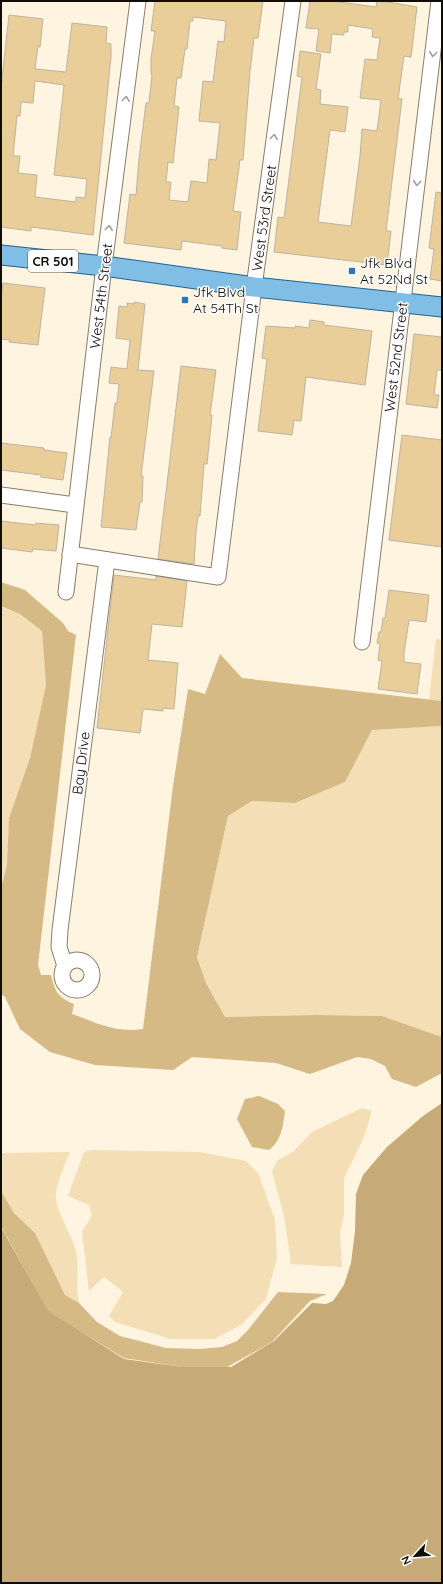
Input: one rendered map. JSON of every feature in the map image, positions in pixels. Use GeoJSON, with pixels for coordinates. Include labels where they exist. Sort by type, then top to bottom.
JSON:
{"type":"FeatureCollection","features":[{"type":"Feature","properties":{"kind":"main road","name":"CR 501"},"geometry":{"type":"LineString","coordinates":[[1,255],[104,266],[254,287],[442,307]]}},
{"type":"Feature","properties":{"kind":"street","name":"West 54th Street"},"geometry":{"type":"LineString","coordinates":[[66,592],[104,266],[138,1]]}},
{"type":"Feature","properties":{"kind":"street","name":"West 53rd Street"},"geometry":{"type":"LineString","coordinates":[[107,560],[218,577],[254,287],[293,1]]}},
{"type":"Feature","properties":{"kind":"street","name":"West 52nd Street"},"geometry":{"type":"LineString","coordinates":[[362,642],[439,1]]}},
{"type":"Feature","properties":{"kind":"street"},"geometry":{"type":"LineString","coordinates":[[1,495],[75,506]]}},
{"type":"Feature","properties":{"kind":"street"},"geometry":{"type":"LineString","coordinates":[[70,554],[107,560]]}},
{"type":"Feature","properties":{"kind":"street","name":"Bay Drive"},"geometry":{"type":"LineString","coordinates":[[65,966],[59,947],[60,930],[107,560]]}},
{"type":"Feature","properties":{"kind":"shaded area"},"geometry":{"type":"Polygon","coordinates":[[[1,582],[25,590],[63,623],[68,631],[76,635],[38,965],[41,975],[51,975],[60,996],[74,1004],[72,1014],[98,1024],[124,1030],[143,1029],[173,786],[188,689],[205,694],[220,654],[242,678],[442,701],[442,726],[372,730],[345,782],[295,803],[252,801],[228,816],[197,957],[206,983],[225,1017],[315,1015],[382,1016],[442,1037],[442,1073],[416,1087],[392,1079],[385,1066],[371,1059],[357,1057],[310,1074],[276,1063],[192,1057],[173,1070],[95,1065],[50,1052],[20,1029],[5,997],[1,994],[1,889],[7,864],[9,818],[30,758],[46,685],[42,631],[20,614],[1,606],[1,582]]]}},
{"type":"Feature","properties":{"kind":"shaded area"},"geometry":{"type":"Polygon","coordinates":[[[1,606],[20,614],[42,631],[46,685],[30,758],[9,818],[7,864],[1,889],[1,606]]]}},
{"type":"Feature","properties":{"kind":"shaded area"},"geometry":{"type":"Polygon","coordinates":[[[436,639],[442,640],[442,701],[429,700],[436,639]]]}},
{"type":"Feature","properties":{"kind":"shaded area"},"geometry":{"type":"Polygon","coordinates":[[[442,726],[442,1037],[382,1016],[315,1015],[225,1017],[206,983],[197,957],[228,816],[252,801],[295,803],[345,782],[372,730],[442,726]]]}},
{"type":"Feature","properties":{"kind":"shaded area"},"geometry":{"type":"Polygon","coordinates":[[[259,1096],[278,1104],[285,1111],[277,1142],[269,1150],[252,1147],[237,1119],[245,1099],[259,1096]]]}},
{"type":"Feature","properties":{"kind":"shaded area"},"geometry":{"type":"Polygon","coordinates":[[[442,1103],[442,1583],[1,1583],[1,1227],[48,1311],[124,1359],[182,1367],[231,1367],[274,1341],[312,1303],[326,1304],[333,1301],[344,1285],[351,1263],[355,1231],[356,1194],[363,1175],[387,1147],[423,1116],[442,1103]]]}},
{"type":"Feature","properties":{"kind":"shaded area"},"geometry":{"type":"Polygon","coordinates":[[[362,1108],[372,1111],[364,1137],[344,1178],[344,1215],[340,1232],[342,1267],[291,1264],[284,1215],[272,1172],[277,1161],[293,1152],[312,1132],[362,1108]]]}},
{"type":"Feature","properties":{"kind":"shaded area"},"geometry":{"type":"Polygon","coordinates":[[[91,1150],[199,1152],[246,1161],[258,1173],[275,1220],[277,1258],[266,1299],[241,1325],[214,1339],[171,1339],[115,1322],[109,1316],[123,1292],[104,1277],[89,1291],[82,1232],[92,1216],[89,1205],[68,1196],[84,1152],[91,1150]]]}},
{"type":"Feature","properties":{"kind":"shaded area"},"geometry":{"type":"Polygon","coordinates":[[[70,1152],[58,1182],[56,1199],[60,1214],[73,1242],[77,1257],[77,1292],[79,1303],[65,1295],[35,1233],[14,1213],[1,1191],[1,1153],[70,1152]]]}},
{"type":"Feature","properties":{"kind":"shaded area"},"geometry":{"type":"Polygon","coordinates":[[[1,1191],[14,1213],[35,1233],[65,1295],[79,1303],[97,1322],[120,1336],[166,1348],[200,1349],[222,1347],[237,1341],[248,1330],[278,1292],[327,1294],[310,1301],[272,1342],[227,1367],[182,1367],[124,1358],[48,1312],[1,1226],[1,1191]]]}},
{"type":"Feature","properties":{"kind":"building"},"geometry":{"type":"Polygon","coordinates":[[[155,1],[263,1],[258,38],[254,38],[243,160],[240,160],[233,211],[241,212],[237,250],[222,248],[222,246],[182,241],[181,250],[124,243],[130,194],[136,195],[146,103],[149,103],[152,75],[151,59],[155,31],[151,31],[155,1]],[[193,17],[193,21],[190,21],[187,49],[185,49],[181,78],[177,78],[174,106],[179,107],[176,136],[173,163],[168,162],[166,182],[171,182],[169,200],[188,202],[191,181],[207,183],[209,159],[216,160],[220,123],[199,121],[203,81],[213,82],[218,41],[224,42],[226,21],[193,17]]]}},
{"type":"Feature","properties":{"kind":"building"},"geometry":{"type":"Polygon","coordinates":[[[310,1],[332,1],[376,7],[377,1],[382,1],[417,7],[411,57],[404,56],[398,99],[402,99],[386,231],[391,231],[387,265],[274,252],[278,217],[284,218],[302,77],[297,76],[300,51],[321,54],[316,89],[321,90],[320,104],[348,107],[345,132],[330,130],[318,222],[351,226],[362,129],[377,131],[381,100],[360,98],[365,59],[377,60],[380,38],[372,37],[373,29],[348,25],[348,32],[344,32],[344,35],[332,34],[330,53],[316,51],[319,29],[306,28],[310,1]]]}},
{"type":"Feature","properties":{"kind":"building"},"geometry":{"type":"Polygon","coordinates":[[[9,15],[43,19],[40,47],[38,46],[35,69],[66,72],[72,23],[107,27],[106,43],[111,44],[111,57],[93,235],[31,227],[31,231],[1,227],[1,88],[9,15]],[[35,81],[33,103],[21,102],[20,116],[17,116],[13,156],[20,156],[18,173],[37,175],[35,197],[76,202],[76,197],[85,198],[87,179],[54,175],[64,85],[35,81]]]}},
{"type":"Feature","properties":{"kind":"building"},"geometry":{"type":"Polygon","coordinates":[[[436,192],[442,193],[442,281],[430,279],[434,249],[429,248],[436,192]]]}},
{"type":"Feature","properties":{"kind":"building"},"geometry":{"type":"Polygon","coordinates":[[[3,283],[45,288],[38,345],[9,342],[10,340],[1,339],[1,298],[3,283]]]}},
{"type":"Feature","properties":{"kind":"building"},"geometry":{"type":"Polygon","coordinates":[[[134,302],[145,304],[138,370],[154,371],[141,476],[143,476],[142,502],[140,502],[136,530],[101,527],[110,437],[111,438],[119,384],[109,383],[111,367],[127,369],[130,340],[116,338],[119,306],[127,307],[127,303],[134,304],[134,302]]]}},
{"type":"Feature","properties":{"kind":"building"},"geometry":{"type":"Polygon","coordinates":[[[310,320],[324,322],[324,325],[372,331],[365,385],[306,377],[301,421],[294,420],[292,435],[258,431],[267,359],[262,358],[266,326],[295,328],[295,326],[309,328],[310,320]]]}},
{"type":"Feature","properties":{"kind":"building"},"geometry":{"type":"Polygon","coordinates":[[[414,334],[442,337],[442,370],[437,370],[434,395],[439,395],[437,408],[406,404],[414,334]]]}},
{"type":"Feature","properties":{"kind":"building"},"geometry":{"type":"Polygon","coordinates":[[[181,366],[216,370],[210,415],[212,415],[207,464],[204,464],[194,564],[158,559],[181,366]]]}},
{"type":"Feature","properties":{"kind":"building"},"geometry":{"type":"Polygon","coordinates":[[[402,435],[442,440],[442,547],[389,540],[402,435]]]}},
{"type":"Feature","properties":{"kind":"building"},"geometry":{"type":"Polygon","coordinates":[[[1,443],[44,448],[44,450],[67,453],[63,480],[41,477],[41,475],[1,470],[1,443]]]}},
{"type":"Feature","properties":{"kind":"building"},"geometry":{"type":"Polygon","coordinates":[[[1,521],[35,525],[36,523],[59,525],[56,551],[33,549],[32,552],[1,548],[1,521]]]}},
{"type":"Feature","properties":{"kind":"building"},"geometry":{"type":"Polygon","coordinates":[[[114,575],[156,580],[156,576],[187,581],[182,627],[152,624],[148,660],[178,663],[174,709],[163,708],[163,711],[143,709],[140,733],[97,728],[114,575]]]}},
{"type":"Feature","properties":{"kind":"building"},"geometry":{"type":"Polygon","coordinates":[[[389,590],[429,595],[426,622],[409,620],[404,653],[404,662],[421,664],[417,694],[378,689],[382,661],[378,660],[380,644],[377,643],[379,632],[381,632],[383,618],[385,618],[389,590]]]}},
{"type":"Feature","properties":{"kind":"place","name":"Jfk Blvd At 52Nd St"},"geometry":{"type":"Point","coordinates":[352,271]}},
{"type":"Feature","properties":{"kind":"place","name":"Jfk Blvd At 54Th St"},"geometry":{"type":"Point","coordinates":[185,300]}}]}
